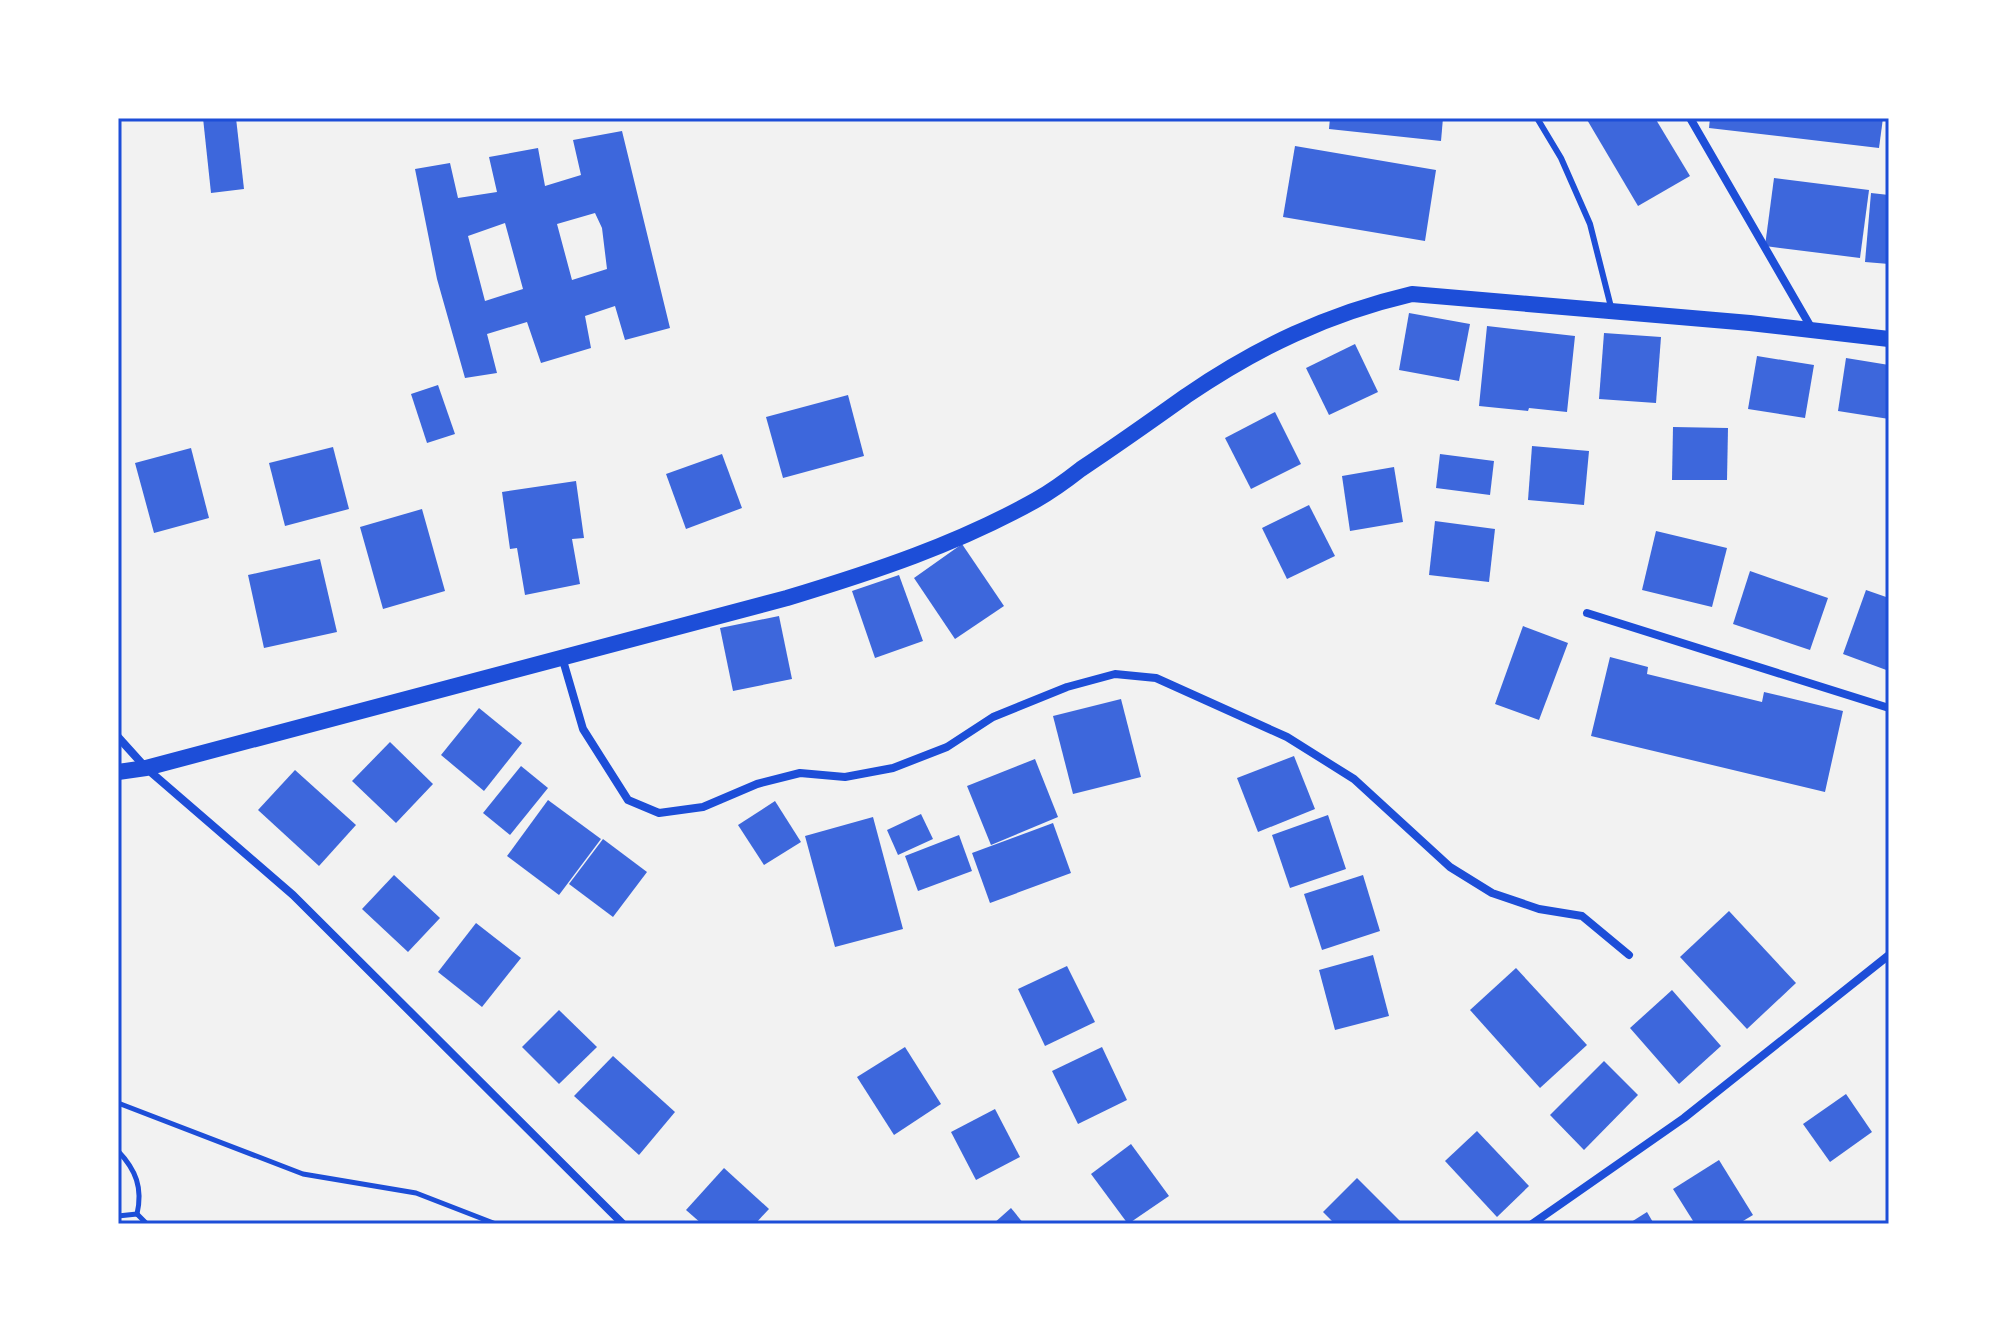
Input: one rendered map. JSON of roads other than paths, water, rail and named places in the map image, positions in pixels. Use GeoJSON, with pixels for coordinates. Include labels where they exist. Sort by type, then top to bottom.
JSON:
{"type":"FeatureCollection","features":[{"type":"Feature","properties":{"kind":"main road"},"geometry":{"type":"LineString","coordinates":[[118,772],[146,768],[787,598],[876,570],[947,543],[1037,500],[1190,394],[1289,335],[1341,313],[1412,294],[1889,339]]}},
{"type":"Feature","properties":{"kind":"street"},"geometry":{"type":"LineString","coordinates":[[1690,118],[1812,330]]}},
{"type":"Feature","properties":{"kind":"street"},"geometry":{"type":"LineString","coordinates":[[1587,613],[1889,708]]}},
{"type":"Feature","properties":{"kind":"street"},"geometry":{"type":"LineString","coordinates":[[562,657],[583,729],[628,800],[659,813],[703,807],[757,784],[800,773],[845,777],[893,768],[947,747],[993,717],[1067,687],[1115,674],[1156,678],[1287,737],[1354,779],[1450,867],[1492,893],[1539,909],[1582,916],[1629,955]]}},
{"type":"Feature","properties":{"kind":"street"},"geometry":{"type":"LineString","coordinates":[[118,737],[146,768],[293,895],[623,1224]]}},
{"type":"Feature","properties":{"kind":"street"},"geometry":{"type":"LineString","coordinates":[[1532,1224],[1684,1118],[1889,955]]}},
{"type":"Feature","properties":{"kind":"lane"},"geometry":{"type":"LineString","coordinates":[[1537,118],[1561,158],[1590,224],[1612,311]]}}]}
